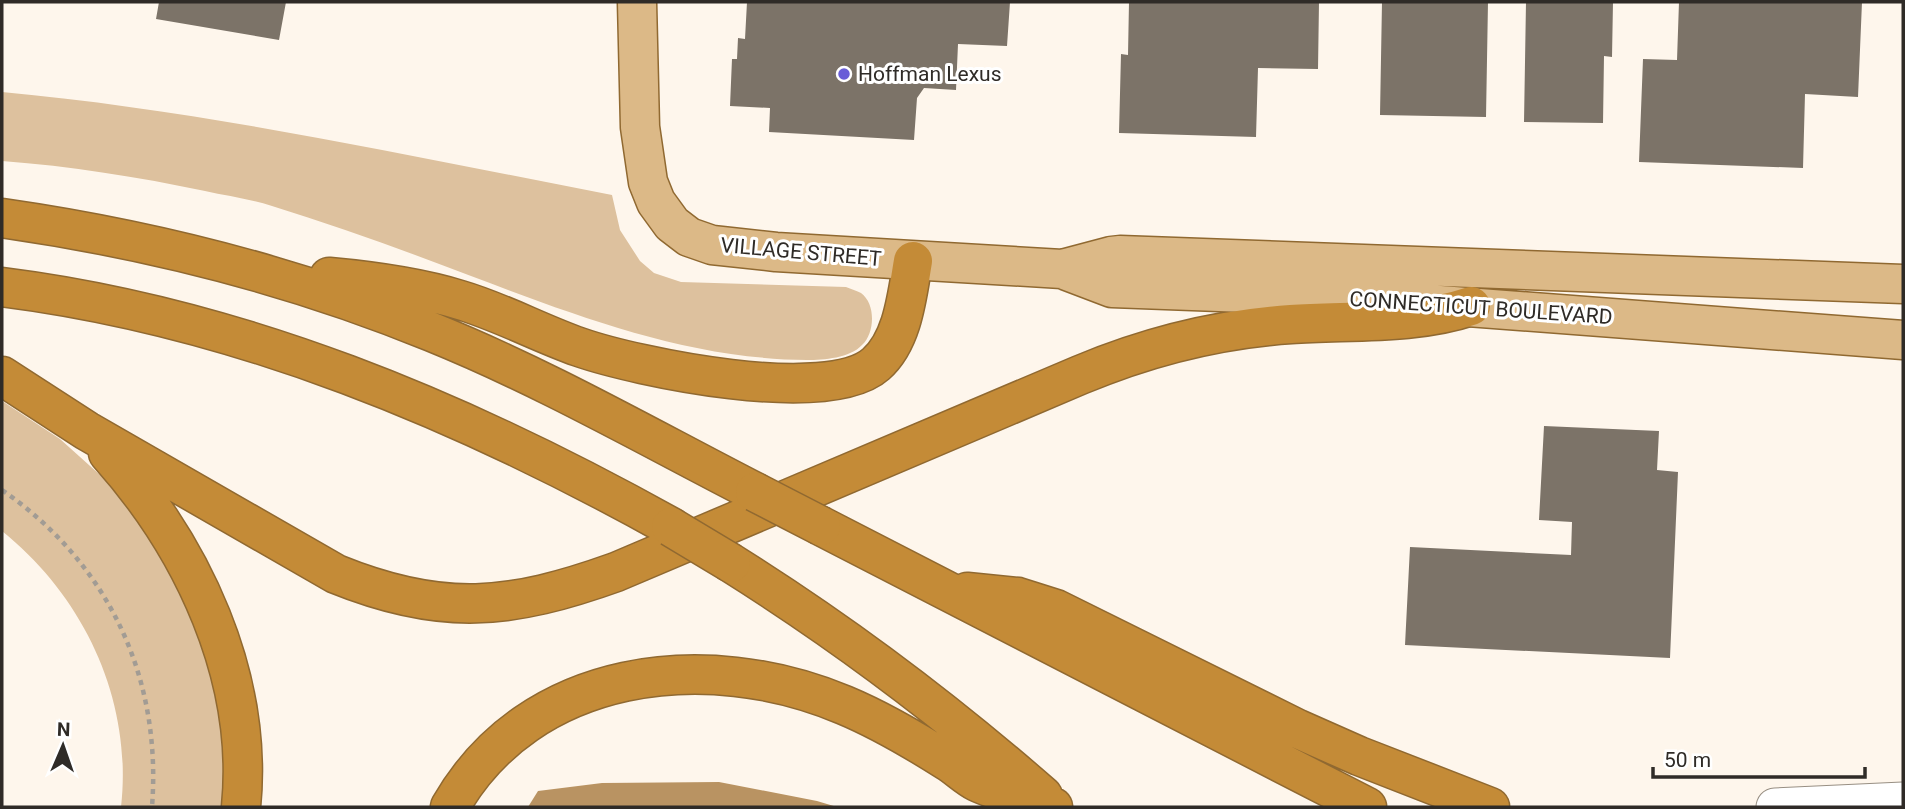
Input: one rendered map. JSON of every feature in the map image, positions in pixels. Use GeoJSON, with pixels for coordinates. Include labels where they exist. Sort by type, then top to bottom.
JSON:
{"type":"FeatureCollection","features":[{"type":"Feature","properties":{"kind":"highway"},"geometry":{"type":"LineString","coordinates":[[2,218],[138,243],[259,273],[368,307],[472,349],[1361,804]]}},
{"type":"Feature","properties":{"kind":"highway"},"geometry":{"type":"LineString","coordinates":[[259,273],[346,279],[410,288],[464,301],[566,343],[622,360],[695,374],[795,383],[836,380],[857,375],[875,365],[892,343],[898,327],[913,261]]}},
{"type":"Feature","properties":{"kind":"highway"},"geometry":{"type":"LineString","coordinates":[[2,287],[167,319],[251,342],[348,374],[417,401],[516,446],[671,527],[811,615],[967,731],[1054,807]]}},
{"type":"Feature","properties":{"kind":"highway"},"geometry":{"type":"LineString","coordinates":[[2,376],[87,432],[336,574],[371,588],[424,601],[503,603],[546,595],[617,572],[1067,380],[1147,350],[1196,336],[1237,329],[1416,317],[1471,306]]}},
{"type":"Feature","properties":{"kind":"highway"},"geometry":{"type":"LineString","coordinates":[[87,432],[121,468],[153,510],[193,575],[222,653],[236,702],[242,750],[241,807]]}},
{"type":"Feature","properties":{"kind":"highway"},"geometry":{"type":"LineString","coordinates":[[948,591],[1018,597],[1049,607],[1298,729],[1490,807]]}},
{"type":"Feature","properties":{"kind":"highway"},"geometry":{"type":"LineString","coordinates":[[450,807],[468,779],[488,756],[518,729],[545,711],[583,693],[615,684],[690,675],[768,682],[829,699],[853,708],[912,740],[976,782],[1054,807]]}},
{"type":"Feature","properties":{"kind":"main road","name":"VILLAGE STREET"},"geometry":{"type":"LineString","coordinates":[[637,2],[643,157],[656,202],[672,224],[689,237],[723,247],[913,261]]}},
{"type":"Feature","properties":{"kind":"main road","name":"CONNECTICUT BOULEVARD"},"geometry":{"type":"LineString","coordinates":[[1062,269],[1119,255],[1903,284]]}},
{"type":"Feature","properties":{"kind":"main road","name":"CONNECTICUT BOULEVARD"},"geometry":{"type":"LineString","coordinates":[[913,261],[1062,269],[1112,288],[1322,296],[1903,340]]}},
{"type":"Feature","properties":{"kind":"street"},"geometry":{"type":"LineString","coordinates":[[1774,807],[1903,801]]}},
{"type":"Feature","properties":{"kind":"path"},"geometry":{"type":"LineString","coordinates":[[2,489],[24,505],[76,558],[106,599],[125,635],[147,702],[153,743],[152,807]]}},
{"type":"Feature","properties":{"kind":"shaded area"},"geometry":{"type":"Polygon","coordinates":[[[2,92],[79,100],[232,123],[612,195],[620,230],[640,261],[654,273],[681,282],[846,287],[866,298],[871,311],[871,326],[866,340],[851,353],[814,360],[763,358],[720,352],[636,333],[553,306],[322,222],[247,199],[129,177],[2,161],[2,92]]]}},
{"type":"Feature","properties":{"kind":"shaded area"},"geometry":{"type":"Polygon","coordinates":[[[2,401],[60,439],[109,483],[164,553],[200,622],[225,723],[228,807],[121,807],[123,767],[119,729],[111,691],[97,654],[57,587],[2,531],[2,401]]]}},
{"type":"Feature","properties":{"kind":"shaded area"},"geometry":{"type":"Polygon","coordinates":[[[719,782],[837,807],[528,807],[538,791],[602,783],[719,782]]]}},
{"type":"Feature","properties":{"kind":"building"},"geometry":{"type":"Polygon","coordinates":[[[159,2],[286,2],[279,40],[156,19],[159,2]]]}},
{"type":"Feature","properties":{"kind":"building","name":"Hoffman Lexus"},"geometry":{"type":"Polygon","coordinates":[[[747,2],[1010,2],[1007,46],[958,44],[956,90],[924,88],[917,98],[914,140],[769,132],[770,108],[730,106],[732,59],[737,59],[738,38],[745,39],[747,2]]]}},
{"type":"Feature","properties":{"kind":"building"},"geometry":{"type":"Polygon","coordinates":[[[1129,2],[1319,2],[1318,69],[1258,68],[1256,137],[1119,133],[1121,54],[1128,55],[1129,2]]]}},
{"type":"Feature","properties":{"kind":"building"},"geometry":{"type":"Polygon","coordinates":[[[1382,2],[1488,2],[1486,117],[1380,115],[1382,2]]]}},
{"type":"Feature","properties":{"kind":"building"},"geometry":{"type":"Polygon","coordinates":[[[1526,2],[1613,2],[1612,57],[1604,56],[1603,123],[1524,122],[1526,2]]]}},
{"type":"Feature","properties":{"kind":"building"},"geometry":{"type":"Polygon","coordinates":[[[1679,2],[1862,2],[1858,97],[1805,94],[1803,168],[1639,162],[1643,59],[1677,60],[1679,2]]]}},
{"type":"Feature","properties":{"kind":"building"},"geometry":{"type":"Polygon","coordinates":[[[1544,426],[1659,431],[1657,470],[1678,472],[1670,658],[1405,645],[1410,547],[1571,555],[1572,522],[1539,520],[1544,426]]]}},
{"type":"Feature","properties":{"kind":"place","name":"Hoffman Lexus"},"geometry":{"type":"Point","coordinates":[844,74]}}]}
